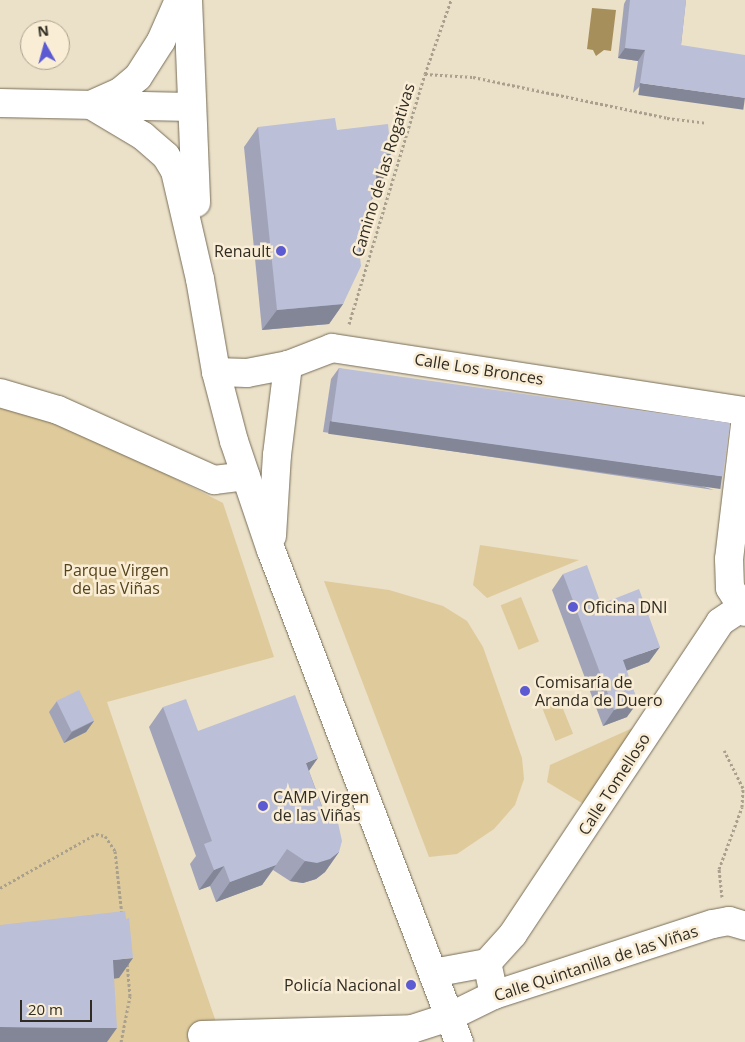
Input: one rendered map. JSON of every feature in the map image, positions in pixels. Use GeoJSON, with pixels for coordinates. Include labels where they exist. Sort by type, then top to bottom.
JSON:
{"type":"FeatureCollection","features":[{"type":"Feature","properties":{"kind":"street"},"geometry":{"type":"LineString","coordinates":[[92,105],[120,92],[138,77],[161,41],[179,0]]}},
{"type":"Feature","properties":{"kind":"street"},"geometry":{"type":"LineString","coordinates":[[188,0],[191,107],[200,279]]}},
{"type":"Feature","properties":{"kind":"street"},"geometry":{"type":"LineString","coordinates":[[0,103],[191,107]]}},
{"type":"Feature","properties":{"kind":"street"},"geometry":{"type":"LineString","coordinates":[[92,105],[143,136],[170,163],[180,184],[200,279],[216,372],[246,476],[272,550],[454,1030]]}},
{"type":"Feature","properties":{"kind":"street","name":"Calle Los Bronces"},"geometry":{"type":"LineString","coordinates":[[216,372],[247,373],[288,365],[332,348],[745,411]]}},
{"type":"Feature","properties":{"kind":"street"},"geometry":{"type":"LineString","coordinates":[[272,550],[277,455],[288,365]]}},
{"type":"Feature","properties":{"kind":"street"},"geometry":{"type":"LineString","coordinates":[[0,393],[58,410],[214,480],[246,476]]}},
{"type":"Feature","properties":{"kind":"street"},"geometry":{"type":"LineString","coordinates":[[743,610],[730,588],[729,559],[745,425]]}},
{"type":"Feature","properties":{"kind":"street","name":"Calle Tomelloso"},"geometry":{"type":"LineString","coordinates":[[487,963],[519,926],[720,622],[743,610]]}},
{"type":"Feature","properties":{"kind":"street","name":"Calle Quintanilla de las Viñas"},"geometry":{"type":"LineString","coordinates":[[202,1035],[412,1029],[454,1030],[494,995],[737,924]]}},
{"type":"Feature","properties":{"kind":"street"},"geometry":{"type":"LineString","coordinates":[[433,973],[487,963],[494,995]]}},
{"type":"Feature","properties":{"kind":"path","name":"Camino de las Rogativas"},"geometry":{"type":"LineString","coordinates":[[346,350],[350,320],[425,74],[451,0]]}},
{"type":"Feature","properties":{"kind":"path"},"geometry":{"type":"LineString","coordinates":[[425,74],[473,77],[667,118],[705,123]]}},
{"type":"Feature","properties":{"kind":"path"},"geometry":{"type":"LineString","coordinates":[[724,750],[743,788],[742,807],[719,869],[720,888],[737,924]]}},
{"type":"Feature","properties":{"kind":"path"},"geometry":{"type":"LineString","coordinates":[[0,888],[96,834],[105,836],[115,851],[123,921]]}},
{"type":"Feature","properties":{"kind":"path"},"geometry":{"type":"LineString","coordinates":[[121,1042],[130,996],[126,958]]}},
{"type":"Feature","properties":{"kind":"green space","name":"Parque Virgen de las Viñas"},"geometry":{"type":"Polygon","coordinates":[[[0,400],[48,414],[223,503],[274,657],[107,702],[217,1025],[219,1042],[0,1042],[0,400]]]}},
{"type":"Feature","properties":{"kind":"green space"},"geometry":{"type":"Polygon","coordinates":[[[480,545],[579,560],[487,598],[473,585],[480,545]]]}},
{"type":"Feature","properties":{"kind":"green space"},"geometry":{"type":"Polygon","coordinates":[[[324,581],[389,590],[443,606],[467,621],[483,647],[522,758],[524,779],[515,805],[494,829],[457,854],[429,857],[324,581]]]}},
{"type":"Feature","properties":{"kind":"green space"},"geometry":{"type":"Polygon","coordinates":[[[521,597],[539,642],[519,650],[501,605],[521,597]]]}},
{"type":"Feature","properties":{"kind":"green space"},"geometry":{"type":"Polygon","coordinates":[[[557,694],[573,734],[555,741],[539,701],[557,694]]]}},
{"type":"Feature","properties":{"kind":"green space"},"geometry":{"type":"Polygon","coordinates":[[[646,722],[592,809],[547,782],[550,765],[646,722]]]}},
{"type":"Feature","properties":{"kind":"shaded area"},"geometry":{"type":"Polygon","coordinates":[[[592,8],[616,10],[611,51],[604,50],[596,56],[593,50],[587,49],[592,8]]]}},
{"type":"Feature","properties":{"kind":"building"},"geometry":{"type":"Polygon","coordinates":[[[630,0],[686,0],[681,45],[745,55],[745,98],[640,83],[645,50],[625,48],[630,0]]]}},
{"type":"Feature","properties":{"kind":"building"},"geometry":{"type":"Polygon","coordinates":[[[335,118],[337,130],[388,124],[391,154],[385,154],[387,173],[376,174],[377,192],[371,192],[373,210],[367,211],[369,230],[363,230],[366,247],[359,248],[361,266],[343,304],[277,310],[258,127],[335,118]]]}},
{"type":"Feature","properties":{"kind":"building"},"geometry":{"type":"Polygon","coordinates":[[[339,368],[730,423],[723,476],[331,421],[339,368]]]}},
{"type":"Feature","properties":{"kind":"building"},"geometry":{"type":"Polygon","coordinates":[[[587,565],[601,604],[639,589],[660,647],[623,660],[638,702],[614,710],[563,574],[587,565]]]}},
{"type":"Feature","properties":{"kind":"building"},"geometry":{"type":"Polygon","coordinates":[[[79,690],[94,721],[71,732],[57,701],[79,690]]]}},
{"type":"Feature","properties":{"kind":"building","name":"CAMP Virgen de las Viñas"},"geometry":{"type":"Polygon","coordinates":[[[295,695],[318,758],[306,763],[324,813],[335,809],[342,841],[339,852],[330,859],[317,863],[305,861],[287,849],[276,865],[230,882],[224,866],[214,870],[204,844],[212,841],[163,707],[186,699],[198,731],[295,695]]]}},
{"type":"Feature","properties":{"kind":"building"},"geometry":{"type":"Polygon","coordinates":[[[125,911],[126,919],[129,918],[133,958],[113,960],[117,1028],[0,1027],[0,925],[125,911]]]}},
{"type":"Feature","properties":{"kind":"place","name":"Renault"},"geometry":{"type":"Point","coordinates":[281,251]}},
{"type":"Feature","properties":{"kind":"place","name":"Oficina DNI"},"geometry":{"type":"Point","coordinates":[573,607]}},
{"type":"Feature","properties":{"kind":"place","name":"Comisaría de Aranda de Duero"},"geometry":{"type":"Point","coordinates":[525,691]}},
{"type":"Feature","properties":{"kind":"place","name":"CAMP Virgen de las Viñas"},"geometry":{"type":"Point","coordinates":[263,806]}},
{"type":"Feature","properties":{"kind":"place","name":"Policía Nacional"},"geometry":{"type":"Point","coordinates":[411,985]}}]}
